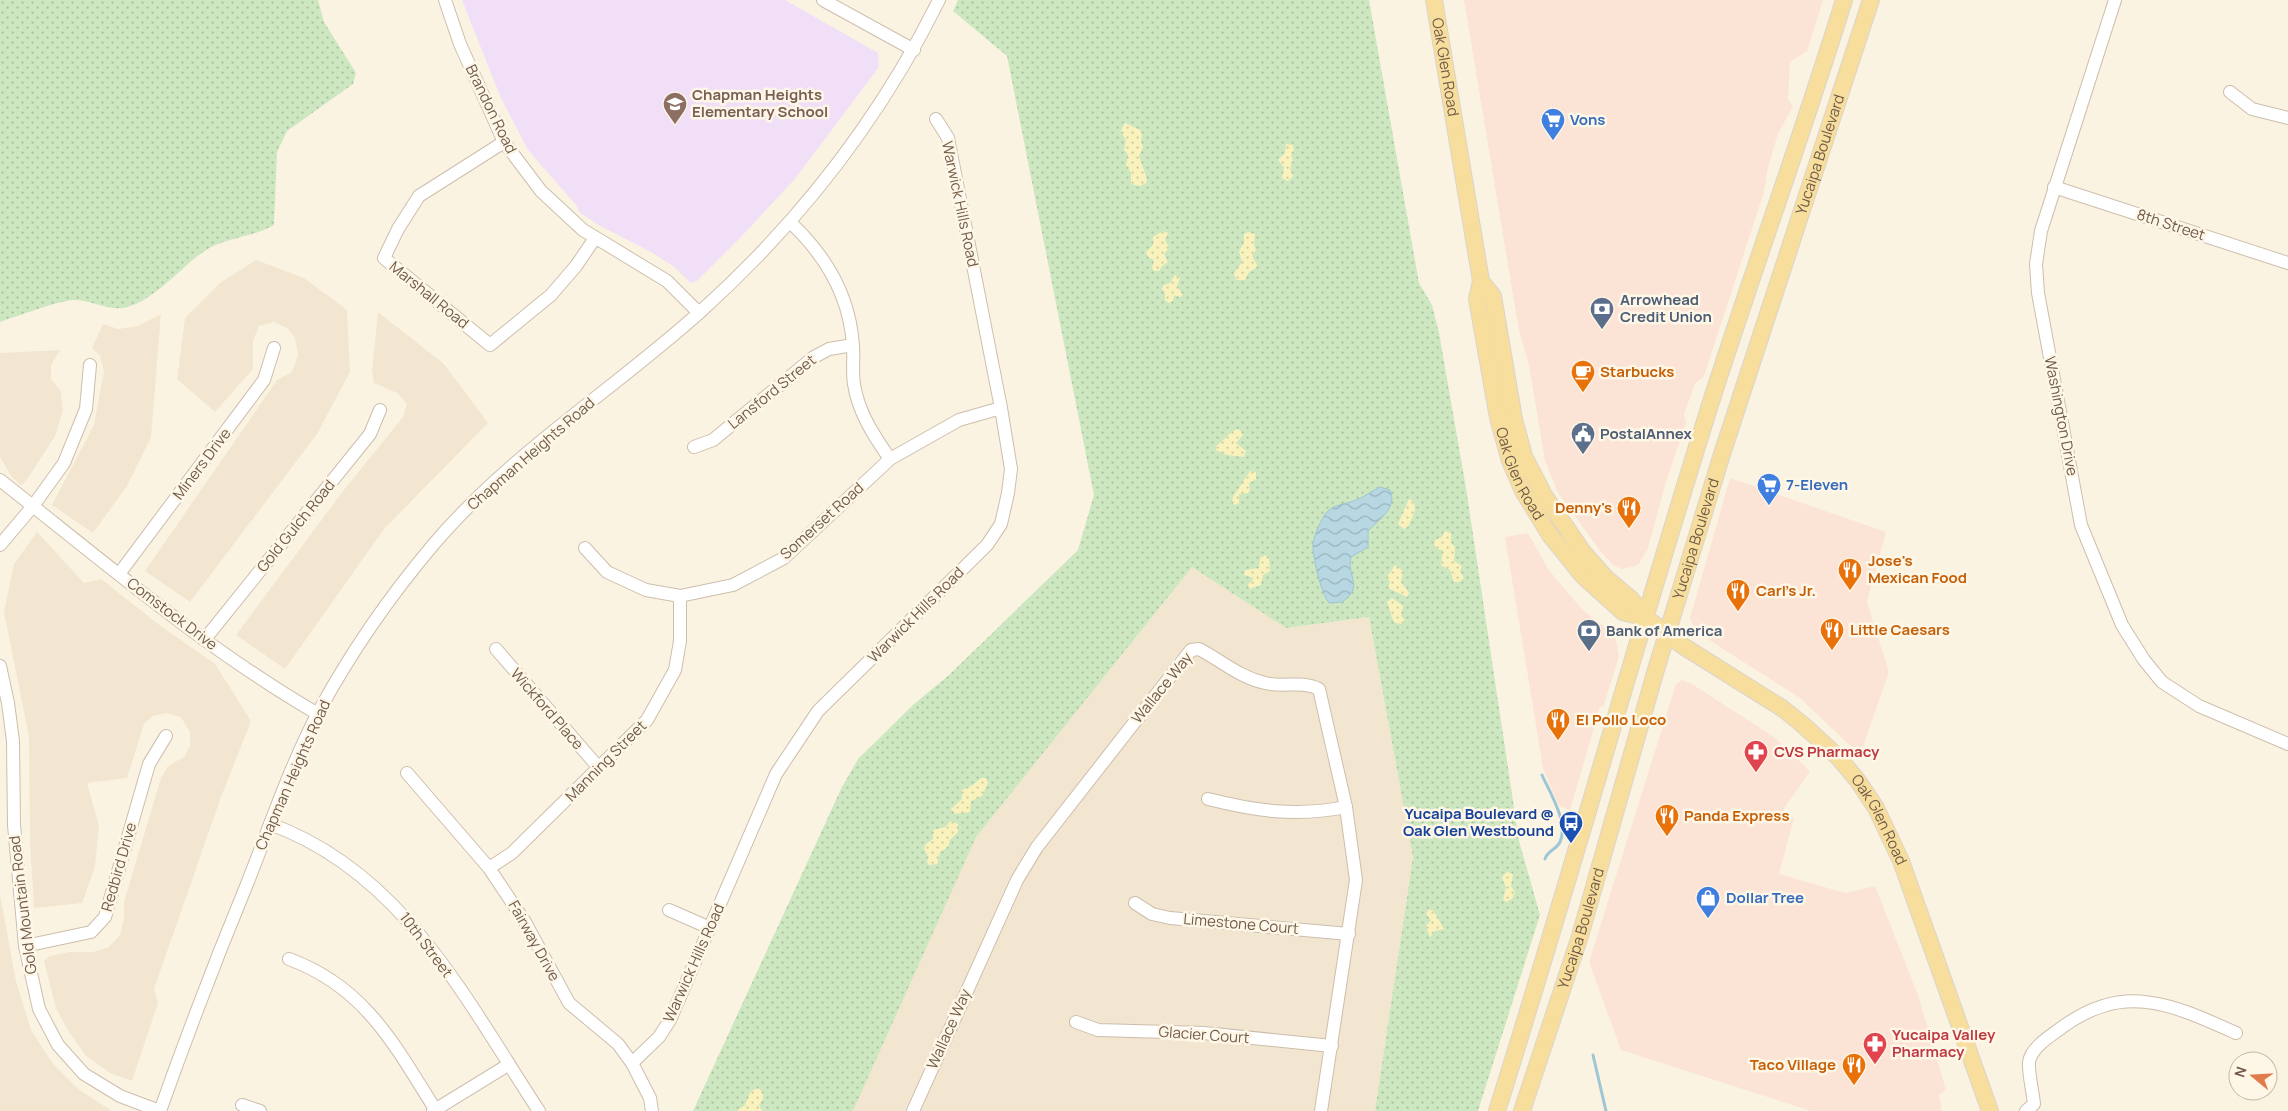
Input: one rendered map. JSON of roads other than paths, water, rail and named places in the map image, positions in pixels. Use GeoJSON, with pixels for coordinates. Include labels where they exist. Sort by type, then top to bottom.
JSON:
{"type":"FeatureCollection","features":[{"type":"Feature","properties":{"kind":"main road","name":"Oak Glen Road"},"geometry":{"type":"LineString","coordinates":[[1434,0],[1481,281],[1493,296],[1514,419],[1524,456],[1544,495],[1583,552],[1605,577],[1631,599],[1646,618],[1667,635],[1782,708],[1827,746],[1858,781],[1876,808],[1902,861],[1990,1111]]}},
{"type":"Feature","properties":{"kind":"main road","name":"Yucaipa Boulevard"},"geometry":{"type":"LineString","coordinates":[[1497,1111],[1546,954],[1710,404],[1818,86],[1844,0]]}},
{"type":"Feature","properties":{"kind":"main road","name":"Yucaipa Boulevard"},"geometry":{"type":"LineString","coordinates":[[1522,1111],[1580,936],[1667,635],[1722,454],[1871,0]]}},
{"type":"Feature","properties":{"kind":"street","name":"Brandon Road"},"geometry":{"type":"LineString","coordinates":[[445,0],[460,44],[504,142],[541,191],[583,230],[667,281],[700,313]]}},
{"type":"Feature","properties":{"kind":"street"},"geometry":{"type":"LineString","coordinates":[[824,0],[914,50]]}},
{"type":"Feature","properties":{"kind":"street","name":"Chapman Heights Road"},"geometry":{"type":"LineString","coordinates":[[160,1111],[187,1035],[270,824],[318,714],[354,651],[391,598],[433,544],[480,495],[532,449],[700,313],[790,223],[832,173],[876,112],[914,50],[939,0]]}},
{"type":"Feature","properties":{"kind":"street","name":"Washington Drive"},"geometry":{"type":"LineString","coordinates":[[2115,0],[2054,187],[2041,231],[2036,264],[2038,293],[2081,525],[2122,625],[2144,660],[2162,682],[2199,706],[2288,744]]}},
{"type":"Feature","properties":{"kind":"street"},"geometry":{"type":"LineString","coordinates":[[2230,92],[2252,109],[2288,118]]}},
{"type":"Feature","properties":{"kind":"street","name":"Warwick Hills Road"},"geometry":{"type":"LineString","coordinates":[[632,1063],[659,1037],[670,1020],[776,774],[803,731],[818,711],[987,545],[1001,524],[1011,469],[1001,408],[948,138],[936,119]]}},
{"type":"Feature","properties":{"kind":"street","name":"Marshall Road"},"geometry":{"type":"LineString","coordinates":[[504,142],[419,196],[398,229],[384,258],[490,345],[552,295],[596,238]]}},
{"type":"Feature","properties":{"kind":"street","name":"8th Street"},"geometry":{"type":"LineString","coordinates":[[2054,187],[2288,262]]}},
{"type":"Feature","properties":{"kind":"street"},"geometry":{"type":"LineString","coordinates":[[790,223],[822,256],[831,272],[848,313],[853,345],[854,384],[861,408],[870,431],[890,459]]}},
{"type":"Feature","properties":{"kind":"street","name":"Lansford Street"},"geometry":{"type":"LineString","coordinates":[[694,447],[713,440],[814,357],[829,349],[853,345]]}},
{"type":"Feature","properties":{"kind":"street","name":"Miners Drive"},"geometry":{"type":"LineString","coordinates":[[119,574],[264,380],[274,348]]}},
{"type":"Feature","properties":{"kind":"street"},"geometry":{"type":"LineString","coordinates":[[0,545],[33,506],[64,463],[86,409],[90,366]]}},
{"type":"Feature","properties":{"kind":"street","name":"Somerset Road"},"geometry":{"type":"LineString","coordinates":[[585,548],[607,572],[646,590],[680,596],[733,585],[784,558],[890,459],[960,420],[1001,408]]}},
{"type":"Feature","properties":{"kind":"street","name":"Gold Gulch Road"},"geometry":{"type":"LineString","coordinates":[[205,639],[370,434],[380,410]]}},
{"type":"Feature","properties":{"kind":"street","name":"Comstock Drive"},"geometry":{"type":"LineString","coordinates":[[0,480],[205,639],[266,683],[318,714]]}},
{"type":"Feature","properties":{"kind":"street","name":"Manning Street"},"geometry":{"type":"LineString","coordinates":[[489,868],[512,853],[647,720],[674,670],[680,641],[680,596]]}},
{"type":"Feature","properties":{"kind":"street","name":"Wickford Place"},"geometry":{"type":"LineString","coordinates":[[496,649],[599,768]]}},
{"type":"Feature","properties":{"kind":"street","name":"Wallace Way"},"geometry":{"type":"LineString","coordinates":[[913,1111],[1016,880],[1036,847],[1191,650],[1199,649],[1231,670],[1265,683],[1285,685],[1308,684],[1319,689],[1346,807],[1356,880],[1321,1111]]}},
{"type":"Feature","properties":{"kind":"street","name":"Gold Mountain Road"},"geometry":{"type":"LineString","coordinates":[[0,666],[8,703],[13,741],[14,825],[25,946],[39,1009],[58,1045],[84,1074],[120,1096],[160,1111]]}},
{"type":"Feature","properties":{"kind":"street","name":"Redbird Drive"},"geometry":{"type":"LineString","coordinates":[[25,946],[91,932],[105,917],[149,764],[166,736]]}},
{"type":"Feature","properties":{"kind":"street","name":"Fairway Drive"},"geometry":{"type":"LineString","coordinates":[[407,773],[489,868],[525,922],[569,1003],[618,1044],[632,1063],[650,1098],[652,1111]]}},
{"type":"Feature","properties":{"kind":"street"},"geometry":{"type":"LineString","coordinates":[[1208,799],[1253,810],[1293,814],[1346,807]]}},
{"type":"Feature","properties":{"kind":"street","name":"10th Street"},"geometry":{"type":"LineString","coordinates":[[270,824],[288,830],[319,847],[368,880],[400,910],[431,948],[539,1111]]}},
{"type":"Feature","properties":{"kind":"street","name":"Limestone Court"},"geometry":{"type":"LineString","coordinates":[[1135,903],[1152,914],[1170,918],[1349,934]]}},
{"type":"Feature","properties":{"kind":"street"},"geometry":{"type":"LineString","coordinates":[[669,910],[710,928]]}},
{"type":"Feature","properties":{"kind":"street"},"geometry":{"type":"LineString","coordinates":[[289,958],[315,968],[363,1004],[395,1044],[434,1110],[508,1065]]}},
{"type":"Feature","properties":{"kind":"street"},"geometry":{"type":"LineString","coordinates":[[2026,1111],[2034,1104],[2029,1062],[2041,1043],[2074,1018],[2092,1011],[2123,1002],[2151,1001],[2181,1008],[2236,1032]]}},
{"type":"Feature","properties":{"kind":"street","name":"Glacier Court"},"geometry":{"type":"LineString","coordinates":[[1076,1022],[1098,1030],[1204,1033],[1332,1046]]}},
{"type":"Feature","properties":{"kind":"street"},"geometry":{"type":"LineString","coordinates":[[242,1105],[260,1111]]}},
{"type":"Feature","properties":{"kind":"water"},"geometry":{"type":"Polygon","coordinates":[[[1380,487],[1390,490],[1392,496],[1389,508],[1382,518],[1368,531],[1368,547],[1351,557],[1350,564],[1354,586],[1349,596],[1342,602],[1329,603],[1320,583],[1314,556],[1313,543],[1318,527],[1330,509],[1359,499],[1380,487]]]}},
{"type":"Feature","properties":{"kind":"waterway"},"geometry":{"type":"LineString","coordinates":[[1542,775],[1557,808],[1562,826],[1560,842],[1545,859]]}},
{"type":"Feature","properties":{"kind":"waterway"},"geometry":{"type":"LineString","coordinates":[[1593,1055],[1606,1111]]}},
{"type":"Feature","properties":{"kind":"place","name":"Chapman Heights Elementary School"},"geometry":{"type":"Point","coordinates":[675,125]}},
{"type":"Feature","properties":{"kind":"place","name":"Vons"},"geometry":{"type":"Point","coordinates":[1553,141]}},
{"type":"Feature","properties":{"kind":"place","name":"Arrowhead Credit Union"},"geometry":{"type":"Point","coordinates":[1602,330]}},
{"type":"Feature","properties":{"kind":"place","name":"Starbucks"},"geometry":{"type":"Point","coordinates":[1583,393]}},
{"type":"Feature","properties":{"kind":"place","name":"PostalAnnex"},"geometry":{"type":"Point","coordinates":[1583,455]}},
{"type":"Feature","properties":{"kind":"place","name":"7-Eleven"},"geometry":{"type":"Point","coordinates":[1769,506]}},
{"type":"Feature","properties":{"kind":"place","name":"Denny's"},"geometry":{"type":"Point","coordinates":[1629,529]}},
{"type":"Feature","properties":{"kind":"place","name":"Jose's Mexican Food"},"geometry":{"type":"Point","coordinates":[1850,591]}},
{"type":"Feature","properties":{"kind":"place","name":"Carl's Jr."},"geometry":{"type":"Point","coordinates":[1738,612]}},
{"type":"Feature","properties":{"kind":"place","name":"Little Caesars"},"geometry":{"type":"Point","coordinates":[1832,651]}},
{"type":"Feature","properties":{"kind":"place","name":"Bank of America"},"geometry":{"type":"Point","coordinates":[1589,652]}},
{"type":"Feature","properties":{"kind":"place","name":"El Pollo Loco"},"geometry":{"type":"Point","coordinates":[1558,741]}},
{"type":"Feature","properties":{"kind":"place","name":"CVS Pharmacy"},"geometry":{"type":"Point","coordinates":[1756,773]}},
{"type":"Feature","properties":{"kind":"place","name":"Panda Express"},"geometry":{"type":"Point","coordinates":[1667,837]}},
{"type":"Feature","properties":{"kind":"place","name":"Yucaipa Boulevard @ Oak Glen Westbound"},"geometry":{"type":"Point","coordinates":[1571,844]}},
{"type":"Feature","properties":{"kind":"place","name":"Dollar Tree"},"geometry":{"type":"Point","coordinates":[1708,919]}},
{"type":"Feature","properties":{"kind":"place","name":"Yucaipa Valley Pharmacy"},"geometry":{"type":"Point","coordinates":[1875,1065]}},
{"type":"Feature","properties":{"kind":"place","name":"Taco Village"},"geometry":{"type":"Point","coordinates":[1854,1086]}}]}
